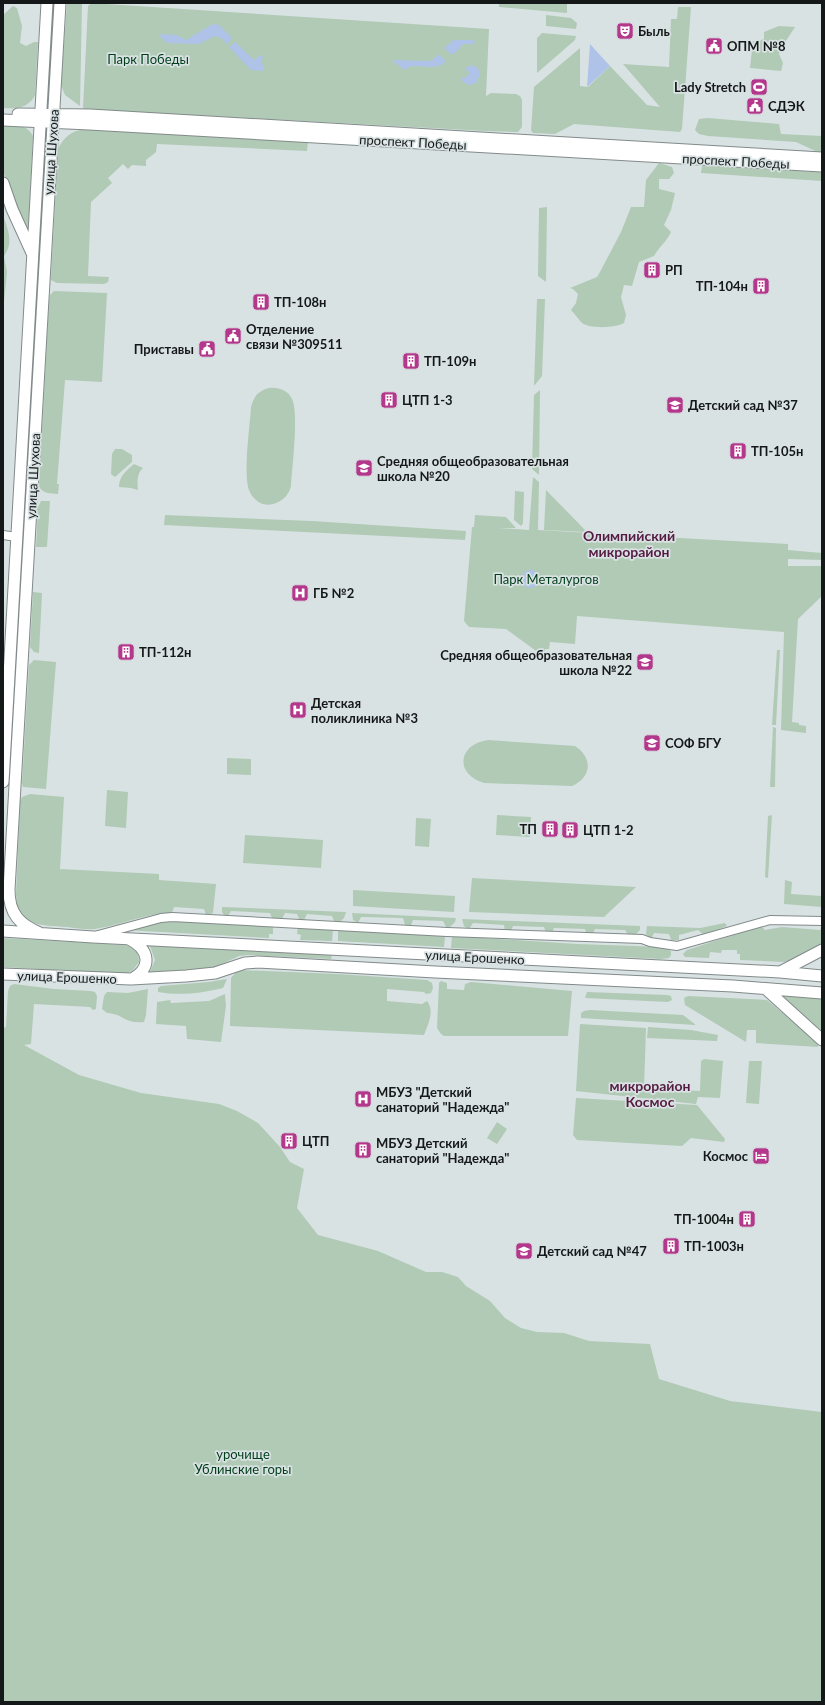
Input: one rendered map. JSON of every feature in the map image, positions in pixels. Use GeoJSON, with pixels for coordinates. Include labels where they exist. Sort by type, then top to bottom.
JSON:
{"type":"FeatureCollection","features":[{"type":"Feature","properties":{"kind":"main road","name":"улица Шухова"},"geometry":{"type":"LineString","coordinates":[[3,782],[5,709],[20,494],[30,285],[47,3]]}},
{"type":"Feature","properties":{"kind":"main road","name":"улица Шухова"},"geometry":{"type":"LineString","coordinates":[[40,933],[29,929],[17,918],[11,909],[9,898],[44,260],[60,3]]}},
{"type":"Feature","properties":{"kind":"main road","name":"проспект Победы"},"geometry":{"type":"LineString","coordinates":[[3,113],[41,118]]}},
{"type":"Feature","properties":{"kind":"main road","name":"проспект Победы"},"geometry":{"type":"LineString","coordinates":[[53,118],[121,125],[822,166]]}},
{"type":"Feature","properties":{"kind":"main road","name":"проспект Победы"},"geometry":{"type":"LineString","coordinates":[[3,120],[53,118],[694,150],[822,158]]}},
{"type":"Feature","properties":{"kind":"main road"},"geometry":{"type":"LineString","coordinates":[[3,183],[12,209],[32,256],[44,260]]}},
{"type":"Feature","properties":{"kind":"main road"},"geometry":{"type":"LineString","coordinates":[[30,285],[43,286]]}},
{"type":"Feature","properties":{"kind":"main road"},"geometry":{"type":"LineString","coordinates":[[20,494],[32,496]]}},
{"type":"Feature","properties":{"kind":"main road"},"geometry":{"type":"LineString","coordinates":[[17,536],[29,538]]}},
{"type":"Feature","properties":{"kind":"main road","name":"улица Ерошенко"},"geometry":{"type":"LineString","coordinates":[[3,931],[128,939],[780,972],[822,976]]}},
{"type":"Feature","properties":{"kind":"main road","name":"улица Ерошенко"},"geometry":{"type":"LineString","coordinates":[[128,939],[140,946],[146,957],[143,970],[131,979]]}},
{"type":"Feature","properties":{"kind":"main road"},"geometry":{"type":"LineString","coordinates":[[780,972],[822,950]]}},
{"type":"Feature","properties":{"kind":"main road","name":"улица Ерошенко"},"geometry":{"type":"LineString","coordinates":[[3,974],[131,979],[215,973],[245,963],[258,962],[726,986],[822,993]]}},
{"type":"Feature","properties":{"kind":"main road"},"geometry":{"type":"LineString","coordinates":[[769,972],[767,990],[822,1040]]}},
{"type":"Feature","properties":{"kind":"street"},"geometry":{"type":"LineString","coordinates":[[3,535],[17,536]]}},
{"type":"Feature","properties":{"kind":"street","name":"улица Ерошенко"},"geometry":{"type":"LineString","coordinates":[[93,937],[161,918],[172,917],[447,932],[642,939],[650,942],[677,946],[770,920],[822,921]]}},
{"type":"Feature","properties":{"kind":"green space"},"geometry":{"type":"Polygon","coordinates":[[[67,3],[82,3],[80,106],[65,95],[61,85],[67,3]]]}},
{"type":"Feature","properties":{"kind":"green space","name":"Парк Победы"},"geometry":{"type":"Polygon","coordinates":[[[91,3],[489,29],[486,96],[491,93],[516,94],[520,96],[522,100],[522,127],[518,132],[485,131],[85,109],[83,108],[88,6],[91,3]]]}},
{"type":"Feature","properties":{"kind":"green space"},"geometry":{"type":"Polygon","coordinates":[[[499,3],[567,3],[567,13],[499,7],[499,3]]]}},
{"type":"Feature","properties":{"kind":"green space"},"geometry":{"type":"Polygon","coordinates":[[[13,6],[17,8],[22,26],[20,43],[26,46],[34,42],[38,42],[35,95],[29,103],[22,107],[3,108],[3,15],[13,6]]]}},
{"type":"Feature","properties":{"kind":"green space"},"geometry":{"type":"Polygon","coordinates":[[[678,7],[691,7],[682,129],[680,132],[574,124],[555,134],[533,133],[531,130],[534,87],[580,48],[580,86],[588,87],[610,66],[647,105],[660,107],[623,64],[669,67],[671,19],[677,19],[678,7]]]}},
{"type":"Feature","properties":{"kind":"green space"},"geometry":{"type":"Polygon","coordinates":[[[546,15],[571,18],[577,23],[576,29],[546,26],[546,15]]]}},
{"type":"Feature","properties":{"kind":"green space"},"geometry":{"type":"Polygon","coordinates":[[[779,26],[795,27],[779,54],[783,63],[781,71],[750,68],[753,41],[757,42],[764,39],[764,32],[779,26]]]}},
{"type":"Feature","properties":{"kind":"green space"},"geometry":{"type":"Polygon","coordinates":[[[542,33],[576,36],[575,40],[537,73],[537,38],[542,33]]]}},
{"type":"Feature","properties":{"kind":"green space"},"geometry":{"type":"Polygon","coordinates":[[[708,118],[779,124],[781,134],[822,136],[822,154],[796,142],[708,136],[699,134],[695,130],[699,119],[708,118]]]}},
{"type":"Feature","properties":{"kind":"green space"},"geometry":{"type":"Polygon","coordinates":[[[3,123],[24,127],[33,136],[28,232],[16,207],[3,171],[3,123]]]}},
{"type":"Feature","properties":{"kind":"green space"},"geometry":{"type":"Polygon","coordinates":[[[85,129],[308,142],[307,151],[157,144],[156,152],[146,160],[146,166],[132,165],[128,169],[123,164],[108,178],[112,183],[91,202],[88,276],[109,277],[108,282],[104,284],[57,283],[51,280],[51,276],[58,149],[68,135],[85,129]]]}},
{"type":"Feature","properties":{"kind":"green space"},"geometry":{"type":"Polygon","coordinates":[[[659,163],[672,167],[674,173],[669,179],[659,179],[659,189],[675,193],[671,210],[664,225],[671,232],[654,256],[639,262],[632,286],[624,285],[621,297],[626,315],[624,323],[615,326],[603,327],[586,325],[582,323],[571,310],[576,303],[578,294],[570,288],[597,277],[621,232],[631,207],[644,207],[646,180],[659,163]]]}},
{"type":"Feature","properties":{"kind":"green space"},"geometry":{"type":"Polygon","coordinates":[[[702,166],[820,172],[822,173],[822,181],[701,173],[702,166]]]}},
{"type":"Feature","properties":{"kind":"green space"},"geometry":{"type":"Polygon","coordinates":[[[547,207],[546,282],[538,276],[539,208],[547,207]]]}},
{"type":"Feature","properties":{"kind":"green space"},"geometry":{"type":"Polygon","coordinates":[[[3,215],[9,236],[9,246],[4,256],[7,272],[3,312],[3,215]]]}},
{"type":"Feature","properties":{"kind":"green space"},"geometry":{"type":"Polygon","coordinates":[[[54,291],[107,293],[102,382],[65,380],[57,484],[59,484],[58,494],[44,492],[39,486],[49,302],[50,295],[54,291]]]}},
{"type":"Feature","properties":{"kind":"green space"},"geometry":{"type":"Polygon","coordinates":[[[537,299],[545,299],[542,376],[534,386],[537,299]]]}},
{"type":"Feature","properties":{"kind":"green space"},"geometry":{"type":"Polygon","coordinates":[[[269,388],[282,390],[288,393],[292,399],[294,406],[295,428],[290,489],[282,500],[269,505],[258,502],[250,493],[247,482],[247,449],[251,407],[257,394],[269,388]]]}},
{"type":"Feature","properties":{"kind":"green space"},"geometry":{"type":"Polygon","coordinates":[[[540,390],[539,475],[532,469],[534,395],[540,390]]]}},
{"type":"Feature","properties":{"kind":"green space"},"geometry":{"type":"Polygon","coordinates":[[[115,449],[122,449],[132,455],[132,462],[115,477],[111,474],[112,454],[115,449]]]}},
{"type":"Feature","properties":{"kind":"green space"},"geometry":{"type":"Polygon","coordinates":[[[134,464],[143,468],[138,478],[138,490],[119,487],[120,480],[126,471],[134,464]]]}},
{"type":"Feature","properties":{"kind":"green space","name":"Парк Металургов"},"geometry":{"type":"Polygon","coordinates":[[[533,477],[539,482],[538,530],[788,544],[788,550],[822,553],[822,560],[788,559],[788,566],[822,566],[822,596],[798,619],[792,722],[806,726],[806,733],[781,730],[784,632],[577,616],[575,644],[550,642],[549,649],[545,649],[545,654],[539,653],[506,629],[469,627],[464,621],[472,527],[474,527],[475,515],[506,517],[516,528],[499,528],[529,530],[533,477]]]}},
{"type":"Feature","properties":{"kind":"green space"},"geometry":{"type":"Polygon","coordinates":[[[546,490],[587,532],[544,530],[546,490]]]}},
{"type":"Feature","properties":{"kind":"green space"},"geometry":{"type":"Polygon","coordinates":[[[515,491],[524,492],[523,523],[521,526],[514,520],[515,491]]]}},
{"type":"Feature","properties":{"kind":"green space"},"geometry":{"type":"Polygon","coordinates":[[[41,501],[50,501],[47,547],[36,547],[38,507],[41,501]]]}},
{"type":"Feature","properties":{"kind":"green space"},"geometry":{"type":"Polygon","coordinates":[[[165,515],[312,521],[466,531],[465,540],[164,525],[165,515]]]}},
{"type":"Feature","properties":{"kind":"green space"},"geometry":{"type":"Polygon","coordinates":[[[33,592],[42,593],[39,653],[34,652],[30,647],[33,592]]]}},
{"type":"Feature","properties":{"kind":"green space"},"geometry":{"type":"Polygon","coordinates":[[[777,650],[780,650],[776,725],[772,725],[777,650]]]}},
{"type":"Feature","properties":{"kind":"green space"},"geometry":{"type":"Polygon","coordinates":[[[34,660],[56,662],[46,789],[23,787],[22,783],[29,665],[34,660]]]}},
{"type":"Feature","properties":{"kind":"green space"},"geometry":{"type":"Polygon","coordinates":[[[773,727],[776,728],[775,787],[770,787],[773,727]]]}},
{"type":"Feature","properties":{"kind":"green space"},"geometry":{"type":"Polygon","coordinates":[[[488,740],[575,746],[585,756],[588,767],[583,778],[572,786],[484,783],[474,779],[468,773],[464,766],[464,760],[470,747],[488,740]]]}},
{"type":"Feature","properties":{"kind":"green space"},"geometry":{"type":"Polygon","coordinates":[[[227,758],[251,759],[251,775],[227,774],[227,758]]]}},
{"type":"Feature","properties":{"kind":"green space"},"geometry":{"type":"Polygon","coordinates":[[[107,790],[128,792],[126,828],[105,826],[107,790]]]}},
{"type":"Feature","properties":{"kind":"green space"},"geometry":{"type":"Polygon","coordinates":[[[30,794],[64,797],[60,869],[159,874],[159,880],[216,884],[213,913],[206,915],[204,909],[174,907],[172,913],[163,913],[96,929],[48,926],[32,922],[25,918],[20,913],[17,905],[16,894],[20,802],[22,797],[30,794]]]}},
{"type":"Feature","properties":{"kind":"green space"},"geometry":{"type":"Polygon","coordinates":[[[497,815],[531,817],[530,837],[496,835],[497,815]]]}},
{"type":"Feature","properties":{"kind":"green space"},"geometry":{"type":"Polygon","coordinates":[[[772,815],[768,878],[765,877],[768,816],[772,815]]]}},
{"type":"Feature","properties":{"kind":"green space"},"geometry":{"type":"Polygon","coordinates":[[[416,818],[431,819],[429,847],[415,846],[416,818]]]}},
{"type":"Feature","properties":{"kind":"green space"},"geometry":{"type":"Polygon","coordinates":[[[245,835],[323,840],[321,868],[243,863],[245,835]]]}},
{"type":"Feature","properties":{"kind":"green space"},"geometry":{"type":"Polygon","coordinates":[[[472,878],[636,887],[604,917],[469,912],[472,878]]]}},
{"type":"Feature","properties":{"kind":"green space"},"geometry":{"type":"Polygon","coordinates":[[[785,880],[792,882],[791,894],[822,896],[822,907],[784,904],[785,880]]]}},
{"type":"Feature","properties":{"kind":"green space"},"geometry":{"type":"Polygon","coordinates":[[[353,890],[455,896],[454,912],[353,906],[353,890]]]}},
{"type":"Feature","properties":{"kind":"green space"},"geometry":{"type":"Polygon","coordinates":[[[222,907],[346,912],[344,918],[340,922],[334,921],[332,916],[307,914],[304,920],[299,919],[297,914],[285,913],[282,919],[272,918],[270,913],[231,911],[228,916],[224,915],[222,912],[222,907]]]}},
{"type":"Feature","properties":{"kind":"green space"},"geometry":{"type":"Polygon","coordinates":[[[352,913],[456,918],[455,922],[450,927],[446,927],[443,921],[413,920],[411,925],[405,925],[403,918],[361,917],[358,923],[353,920],[352,913]]]}},
{"type":"Feature","properties":{"kind":"green space"},"geometry":{"type":"Polygon","coordinates":[[[462,919],[640,926],[640,930],[635,935],[629,936],[625,930],[595,929],[592,935],[587,935],[585,929],[554,928],[552,933],[546,933],[544,927],[513,926],[511,931],[505,931],[504,925],[473,923],[469,929],[464,926],[462,919]]]}},
{"type":"Feature","properties":{"kind":"green space"},"geometry":{"type":"Polygon","coordinates":[[[167,920],[273,926],[273,934],[269,934],[269,938],[125,930],[167,920]]]}},
{"type":"Feature","properties":{"kind":"green space"},"geometry":{"type":"Polygon","coordinates":[[[725,923],[727,926],[704,935],[698,930],[679,935],[679,940],[671,940],[669,934],[654,933],[651,939],[646,934],[647,926],[700,928],[725,923]]]}},
{"type":"Feature","properties":{"kind":"green space"},"geometry":{"type":"Polygon","coordinates":[[[298,926],[333,929],[332,941],[300,940],[301,935],[297,934],[298,926]]]}},
{"type":"Feature","properties":{"kind":"green space"},"geometry":{"type":"Polygon","coordinates":[[[761,926],[765,930],[782,927],[820,930],[822,926],[822,945],[790,961],[784,962],[740,960],[740,954],[737,954],[737,950],[722,950],[721,953],[710,952],[709,958],[685,957],[683,954],[687,950],[761,926]]]}},
{"type":"Feature","properties":{"kind":"green space"},"geometry":{"type":"Polygon","coordinates":[[[338,930],[445,936],[444,947],[338,941],[338,930]]]}},
{"type":"Feature","properties":{"kind":"green space"},"geometry":{"type":"Polygon","coordinates":[[[452,936],[577,944],[663,947],[671,951],[671,955],[669,958],[661,959],[451,948],[452,936]]]}},
{"type":"Feature","properties":{"kind":"green space"},"geometry":{"type":"Polygon","coordinates":[[[3,938],[125,945],[131,947],[135,951],[139,962],[133,970],[126,974],[3,967],[3,938]]]}},
{"type":"Feature","properties":{"kind":"green space"},"geometry":{"type":"Polygon","coordinates":[[[150,946],[332,955],[331,959],[248,955],[239,956],[214,968],[150,972],[155,960],[150,946]]]}},
{"type":"Feature","properties":{"kind":"green space"},"geometry":{"type":"Polygon","coordinates":[[[240,970],[427,980],[432,983],[433,988],[431,993],[426,994],[424,992],[387,989],[387,1001],[422,1004],[427,1001],[431,1013],[429,1022],[424,1035],[230,1026],[231,978],[240,970]]]}},
{"type":"Feature","properties":{"kind":"green space"},"geometry":{"type":"Polygon","coordinates":[[[227,979],[223,988],[183,994],[158,992],[158,988],[161,986],[227,979]]]}},
{"type":"Feature","properties":{"kind":"green space"},"geometry":{"type":"Polygon","coordinates":[[[441,981],[447,983],[447,989],[464,990],[465,984],[471,982],[572,991],[568,1036],[444,1036],[437,1028],[439,983],[441,981]]]}},
{"type":"Feature","properties":{"kind":"green space","name":"урочище Ублинские горы"},"geometry":{"type":"Polygon","coordinates":[[[14,984],[54,989],[91,991],[95,992],[97,996],[96,1009],[93,1010],[90,1007],[34,1004],[31,1044],[24,1045],[79,1075],[141,1093],[219,1104],[237,1111],[258,1123],[280,1147],[290,1162],[304,1169],[297,1208],[318,1235],[378,1251],[426,1272],[442,1272],[458,1277],[466,1286],[490,1301],[505,1318],[521,1328],[537,1332],[564,1333],[589,1341],[650,1344],[659,1379],[730,1401],[822,1412],[822,1702],[3,1702],[3,1028],[6,1027],[8,991],[10,986],[14,984]]]}},
{"type":"Feature","properties":{"kind":"green space"},"geometry":{"type":"Polygon","coordinates":[[[148,989],[144,1022],[132,1022],[117,1015],[107,1013],[102,1009],[104,996],[107,992],[128,993],[148,989]]]}},
{"type":"Feature","properties":{"kind":"green space"},"geometry":{"type":"Polygon","coordinates":[[[587,992],[667,995],[671,996],[672,1000],[668,1002],[585,998],[587,992]]]}},
{"type":"Feature","properties":{"kind":"green space"},"geometry":{"type":"Polygon","coordinates":[[[225,994],[226,1006],[221,1042],[187,1039],[186,1026],[156,1024],[157,1002],[170,1000],[171,1003],[209,1001],[225,994]]]}},
{"type":"Feature","properties":{"kind":"green space"},"geometry":{"type":"Polygon","coordinates":[[[688,996],[767,1000],[818,1043],[818,1047],[756,1043],[756,1030],[747,1030],[746,1042],[685,1005],[684,998],[688,996]]]}},
{"type":"Feature","properties":{"kind":"green space"},"geometry":{"type":"Polygon","coordinates":[[[784,996],[822,998],[822,1034],[782,998],[784,996]]]}},
{"type":"Feature","properties":{"kind":"green space"},"geometry":{"type":"Polygon","coordinates":[[[590,1010],[683,1015],[696,1025],[581,1018],[581,1013],[590,1010]]]}},
{"type":"Feature","properties":{"kind":"green space"},"geometry":{"type":"Polygon","coordinates":[[[580,1024],[646,1028],[644,1088],[700,1091],[701,1061],[704,1059],[723,1061],[720,1098],[698,1097],[696,1104],[576,1091],[580,1024]]]}},
{"type":"Feature","properties":{"kind":"green space"},"geometry":{"type":"Polygon","coordinates":[[[648,1027],[691,1030],[718,1035],[717,1041],[647,1038],[648,1027]]]}},
{"type":"Feature","properties":{"kind":"green space"},"geometry":{"type":"Polygon","coordinates":[[[749,1061],[762,1061],[759,1104],[746,1103],[749,1061]]]}},
{"type":"Feature","properties":{"kind":"green space"},"geometry":{"type":"Polygon","coordinates":[[[576,1098],[697,1105],[725,1139],[724,1142],[691,1138],[682,1146],[577,1140],[573,1135],[576,1098]]]}},
{"type":"Feature","properties":{"kind":"green space"},"geometry":{"type":"Polygon","coordinates":[[[497,1122],[507,1129],[497,1144],[487,1138],[497,1122]]]}},
{"type":"Feature","properties":{"kind":"water"},"geometry":{"type":"Polygon","coordinates":[[[215,24],[219,25],[232,38],[227,44],[221,38],[215,36],[199,44],[167,43],[158,34],[176,35],[186,40],[215,24]]]}},
{"type":"Feature","properties":{"kind":"water"},"geometry":{"type":"Polygon","coordinates":[[[454,40],[473,40],[475,42],[474,44],[464,44],[452,55],[444,48],[454,40]]]}},
{"type":"Feature","properties":{"kind":"water"},"geometry":{"type":"Polygon","coordinates":[[[235,42],[254,60],[260,55],[263,57],[261,63],[264,66],[264,71],[251,70],[229,47],[235,42]]]}},
{"type":"Feature","properties":{"kind":"water"},"geometry":{"type":"Polygon","coordinates":[[[590,44],[610,66],[587,87],[590,44]]]}},
{"type":"Feature","properties":{"kind":"water"},"geometry":{"type":"Polygon","coordinates":[[[438,54],[446,61],[441,65],[431,67],[414,66],[404,70],[392,60],[429,61],[434,59],[438,54]]]}},
{"type":"Feature","properties":{"kind":"water"},"geometry":{"type":"Polygon","coordinates":[[[472,65],[478,68],[480,75],[476,83],[469,85],[463,82],[461,77],[464,78],[468,76],[469,73],[465,68],[472,65]]]}},
{"type":"Feature","properties":{"kind":"water"},"geometry":{"type":"Polygon","coordinates":[[[530,570],[536,573],[539,579],[536,585],[530,588],[524,585],[521,579],[524,573],[530,570]]]}},
{"type":"Feature","properties":{"kind":"place","name":"Быль"},"geometry":{"type":"Point","coordinates":[625,31]}},
{"type":"Feature","properties":{"kind":"place","name":"ОПМ №8"},"geometry":{"type":"Point","coordinates":[714,46]}},
{"type":"Feature","properties":{"kind":"place","name":"Lady Stretch"},"geometry":{"type":"Point","coordinates":[759,87]}},
{"type":"Feature","properties":{"kind":"place","name":"СДЭК"},"geometry":{"type":"Point","coordinates":[755,106]}},
{"type":"Feature","properties":{"kind":"place","name":"РП"},"geometry":{"type":"Point","coordinates":[652,270]}},
{"type":"Feature","properties":{"kind":"place","name":"ТП-104н"},"geometry":{"type":"Point","coordinates":[761,286]}},
{"type":"Feature","properties":{"kind":"place","name":"ТП-108н"},"geometry":{"type":"Point","coordinates":[261,302]}},
{"type":"Feature","properties":{"kind":"place","name":"Отделение связи №309511"},"geometry":{"type":"Point","coordinates":[233,336]}},
{"type":"Feature","properties":{"kind":"place","name":"Приставы"},"geometry":{"type":"Point","coordinates":[207,349]}},
{"type":"Feature","properties":{"kind":"place","name":"ТП-109н"},"geometry":{"type":"Point","coordinates":[411,361]}},
{"type":"Feature","properties":{"kind":"place","name":"ЦТП 1-3"},"geometry":{"type":"Point","coordinates":[389,400]}},
{"type":"Feature","properties":{"kind":"place","name":"Детский сад №37"},"geometry":{"type":"Point","coordinates":[675,405]}},
{"type":"Feature","properties":{"kind":"place","name":"ТП-105н"},"geometry":{"type":"Point","coordinates":[738,451]}},
{"type":"Feature","properties":{"kind":"place","name":"Средняя общеобразовательная школа №20"},"geometry":{"type":"Point","coordinates":[364,468]}},
{"type":"Feature","properties":{"kind":"place","name":"ГБ №2"},"geometry":{"type":"Point","coordinates":[300,593]}},
{"type":"Feature","properties":{"kind":"place","name":"ТП-112н"},"geometry":{"type":"Point","coordinates":[126,652]}},
{"type":"Feature","properties":{"kind":"place","name":"Средняя общеобразовательная школа №22"},"geometry":{"type":"Point","coordinates":[645,662]}},
{"type":"Feature","properties":{"kind":"place","name":"Детская поликлиника №3"},"geometry":{"type":"Point","coordinates":[298,710]}},
{"type":"Feature","properties":{"kind":"place","name":"СОФ БГУ"},"geometry":{"type":"Point","coordinates":[652,743]}},
{"type":"Feature","properties":{"kind":"place","name":"ТП"},"geometry":{"type":"Point","coordinates":[550,829]}},
{"type":"Feature","properties":{"kind":"place","name":"ЦТП 1-2"},"geometry":{"type":"Point","coordinates":[570,830]}},
{"type":"Feature","properties":{"kind":"place","name":"МБУЗ \"Детский санаторий \"Надежда\""},"geometry":{"type":"Point","coordinates":[363,1099]}},
{"type":"Feature","properties":{"kind":"place","name":"ЦТП"},"geometry":{"type":"Point","coordinates":[289,1141]}},
{"type":"Feature","properties":{"kind":"place","name":"МБУЗ Детский санаторий \"Надежда\""},"geometry":{"type":"Point","coordinates":[363,1150]}},
{"type":"Feature","properties":{"kind":"place","name":"Космос"},"geometry":{"type":"Point","coordinates":[761,1156]}},
{"type":"Feature","properties":{"kind":"place","name":"ТП-1004н"},"geometry":{"type":"Point","coordinates":[747,1219]}},
{"type":"Feature","properties":{"kind":"place","name":"ТП-1003н"},"geometry":{"type":"Point","coordinates":[671,1246]}},
{"type":"Feature","properties":{"kind":"place","name":"Детский сад №47"},"geometry":{"type":"Point","coordinates":[524,1251]}},
{"type":"Feature","properties":{"kind":"district","name":"Олимпийский микрорайон"},"geometry":{"type":"Point","coordinates":[629,544]}},
{"type":"Feature","properties":{"kind":"district","name":"микрорайон Космос"},"geometry":{"type":"Point","coordinates":[650,1094]}}]}
